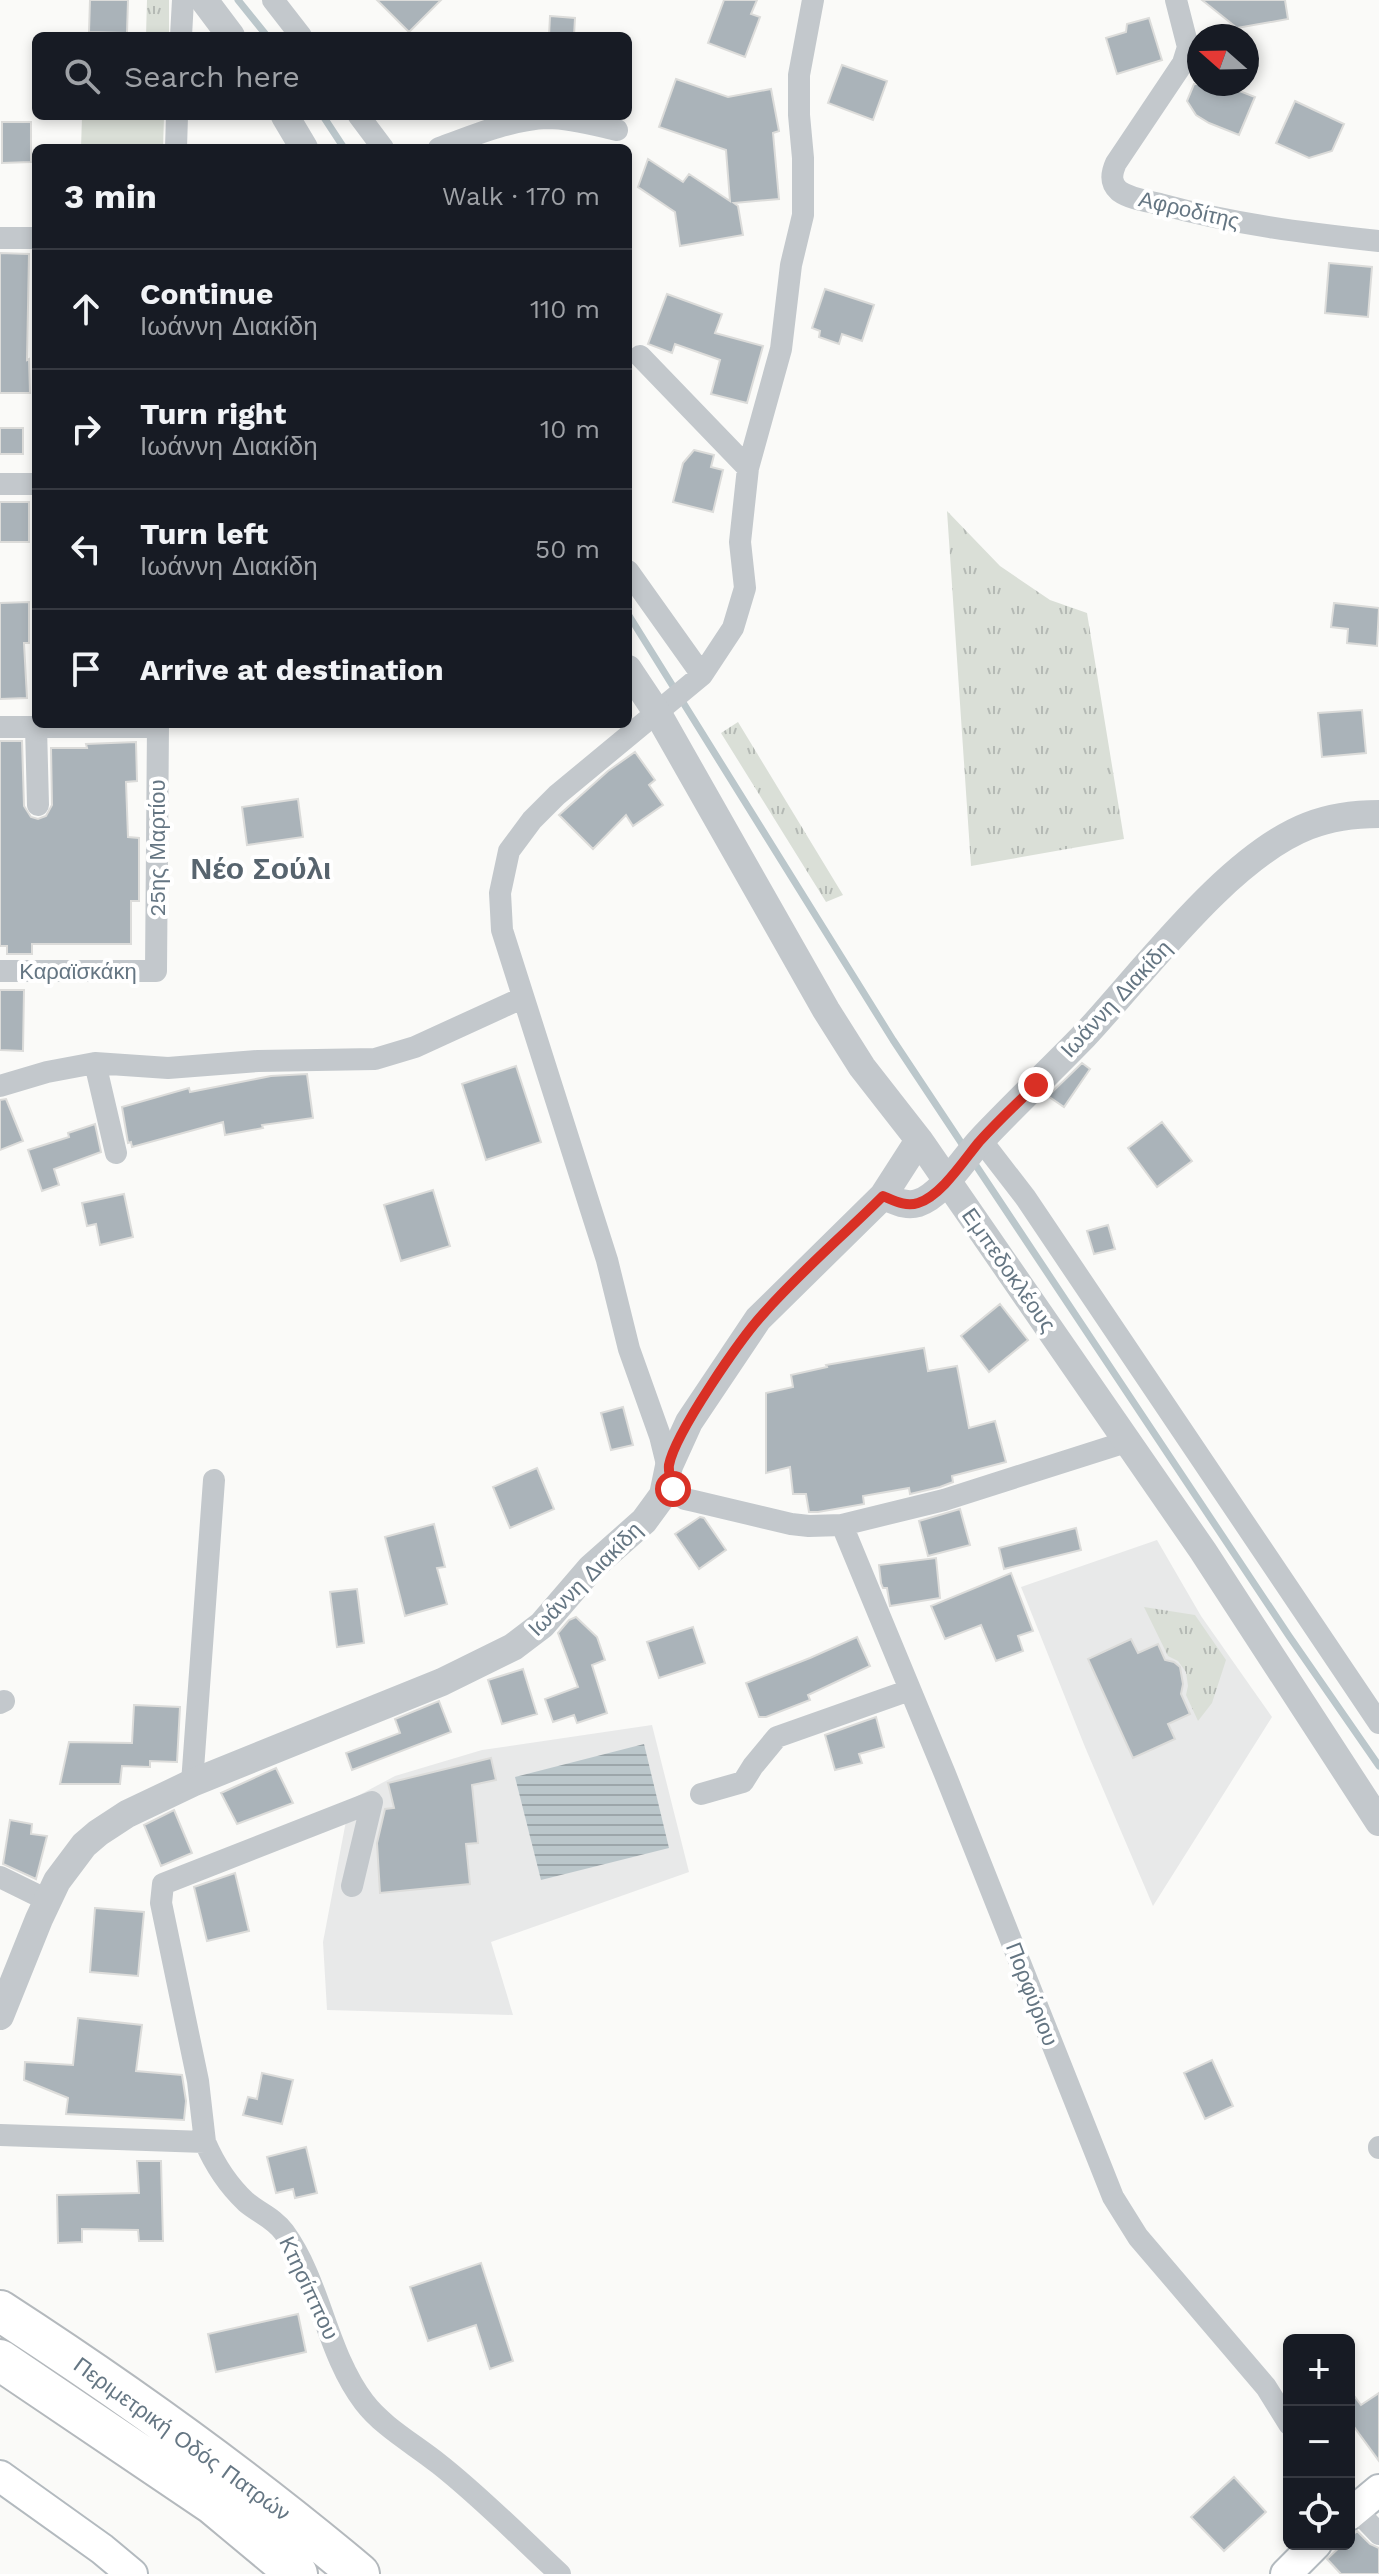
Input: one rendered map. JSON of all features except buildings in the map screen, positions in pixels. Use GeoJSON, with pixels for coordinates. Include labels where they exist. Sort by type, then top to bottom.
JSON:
{"type":"FeatureCollection","features":[{"type":"Feature","properties":{"kind":"highway","name":"Περιμετρική Οδός Πατρών"},"geometry":{"type":"LineString","coordinates":[[0,2311],[140,2404],[262,2495],[359,2574]]}},
{"type":"Feature","properties":{"kind":"highway","name":"Περιμετρική Οδός Πατρών"},"geometry":{"type":"LineString","coordinates":[[0,2360],[213,2504],[297,2574]]}},
{"type":"Feature","properties":{"kind":"main road"},"geometry":{"type":"LineString","coordinates":[[0,2476],[132,2574]]}},
{"type":"Feature","properties":{"kind":"main road"},"geometry":{"type":"LineString","coordinates":[[1355,2510],[1379,2490]]}},
{"type":"Feature","properties":{"kind":"main road"},"geometry":{"type":"LineString","coordinates":[[1286,2574],[1310,2550]]}},
{"type":"Feature","properties":{"kind":"street"},"geometry":{"type":"LineString","coordinates":[[181,32],[183,0]]}},
{"type":"Feature","properties":{"kind":"street"},"geometry":{"type":"LineString","coordinates":[[204,0],[228,32]]}},
{"type":"Feature","properties":{"kind":"street"},"geometry":{"type":"LineString","coordinates":[[273,0],[298,32]]}},
{"type":"Feature","properties":{"kind":"street"},"geometry":{"type":"LineString","coordinates":[[813,0],[799,75],[803,215],[791,265],[781,349],[748,468],[740,542],[745,588],[733,628],[695,682],[557,795],[532,820],[509,851],[500,893],[502,930],[607,1260],[629,1349],[669,1466],[673,1489],[685,1499],[791,1524],[842,1525],[944,1500],[1126,1442]]}},
{"type":"Feature","properties":{"kind":"street","name":"Αφροδίτης"},"geometry":{"type":"LineString","coordinates":[[1176,0],[1188,47],[1183,63],[1116,163],[1111,173],[1112,183],[1126,195],[1181,210],[1286,232],[1379,241]]}},
{"type":"Feature","properties":{"kind":"street"},"geometry":{"type":"LineString","coordinates":[[176,144],[177,120]]}},
{"type":"Feature","properties":{"kind":"street"},"geometry":{"type":"LineString","coordinates":[[287,120],[302,144]]}},
{"type":"Feature","properties":{"kind":"street"},"geometry":{"type":"LineString","coordinates":[[362,120],[380,144]]}},
{"type":"Feature","properties":{"kind":"street"},"geometry":{"type":"LineString","coordinates":[[451,144],[512,124],[535,120]]}},
{"type":"Feature","properties":{"kind":"street"},"geometry":{"type":"LineString","coordinates":[[566,120],[617,130]]}},
{"type":"Feature","properties":{"kind":"street"},"geometry":{"type":"LineString","coordinates":[[0,238],[32,238]]}},
{"type":"Feature","properties":{"kind":"street"},"geometry":{"type":"LineString","coordinates":[[640,356],[748,468]]}},
{"type":"Feature","properties":{"kind":"street"},"geometry":{"type":"LineString","coordinates":[[0,484],[32,484]]}},
{"type":"Feature","properties":{"kind":"street"},"geometry":{"type":"LineString","coordinates":[[632,578],[695,682]]}},
{"type":"Feature","properties":{"kind":"street","name":"Εμπεδοκλέους"},"geometry":{"type":"LineString","coordinates":[[632,675],[658,714],[826,1010],[862,1067],[919,1140],[1203,1551],[1379,1822]]}},
{"type":"Feature","properties":{"kind":"street"},"geometry":{"type":"LineString","coordinates":[[0,727],[32,727]]}},
{"type":"Feature","properties":{"kind":"street"},"geometry":{"type":"LineString","coordinates":[[36,728],[38,805]]}},
{"type":"Feature","properties":{"kind":"street","name":"25ης Μαρτίου"},"geometry":{"type":"LineString","coordinates":[[156,971],[158,728]]}},
{"type":"Feature","properties":{"kind":"street","name":"Ιωάννη Διακίδη"},"geometry":{"type":"LineString","coordinates":[[0,2016],[57,1881],[98,1833],[127,1814],[192,1783],[442,1682],[513,1647],[542,1625],[591,1568],[644,1521],[663,1495],[669,1466],[689,1422],[758,1319],[883,1196],[905,1205],[916,1204],[947,1180],[981,1140],[1083,1037],[1198,909],[1251,861],[1305,827],[1344,815],[1379,814]]}},
{"type":"Feature","properties":{"kind":"street","name":"Καραϊσκάκη"},"geometry":{"type":"LineString","coordinates":[[0,971],[156,971]]}},
{"type":"Feature","properties":{"kind":"street"},"geometry":{"type":"LineString","coordinates":[[0,1086],[47,1072],[95,1063],[168,1068],[258,1061],[375,1059],[415,1047],[522,998]]}},
{"type":"Feature","properties":{"kind":"street"},"geometry":{"type":"LineString","coordinates":[[95,1063],[116,1153]]}},
{"type":"Feature","properties":{"kind":"street"},"geometry":{"type":"LineString","coordinates":[[883,1196],[919,1140]]}},
{"type":"Feature","properties":{"kind":"street"},"geometry":{"type":"LineString","coordinates":[[981,1140],[1025,1197],[1379,1723]]}},
{"type":"Feature","properties":{"kind":"street"},"geometry":{"type":"LineString","coordinates":[[192,1783],[214,1480]]}},
{"type":"Feature","properties":{"kind":"street","name":"Πορφύριου"},"geometry":{"type":"LineString","coordinates":[[842,1525],[951,1788],[1113,2197],[1138,2237],[1266,2387],[1283,2414]]}},
{"type":"Feature","properties":{"kind":"street"},"geometry":{"type":"LineString","coordinates":[[701,1794],[743,1782],[777,1737],[910,1690]]}},
{"type":"Feature","properties":{"kind":"street"},"geometry":{"type":"LineString","coordinates":[[0,2135],[205,2142],[198,2081],[161,1903],[163,1884],[372,1802],[352,1886]]}},
{"type":"Feature","properties":{"kind":"street"},"geometry":{"type":"LineString","coordinates":[[0,1877],[47,1900]]}},
{"type":"Feature","properties":{"kind":"street","name":"Κτησίππου"},"geometry":{"type":"LineString","coordinates":[[205,2142],[212,2159],[239,2194],[277,2224],[289,2241],[317,2295],[343,2363],[364,2402],[394,2430],[441,2465],[560,2574]]}},
{"type":"Feature","properties":{"kind":"street"},"geometry":{"type":"LineString","coordinates":[[1355,2514],[1379,2534]]}},
{"type":"Feature","properties":{"kind":"shaded area"},"geometry":{"type":"Polygon","coordinates":[[[1157,1540],[1201,1616],[1272,1717],[1153,1906],[1021,1587],[1157,1540]]]}},
{"type":"Feature","properties":{"kind":"shaded area"},"geometry":{"type":"Polygon","coordinates":[[[652,1725],[689,1872],[491,1942],[513,2015],[327,2010],[323,1942],[350,1800],[395,1776],[482,1750],[652,1725]]]}},
{"type":"Feature","properties":{"kind":"shaded area"},"geometry":{"type":"Polygon","coordinates":[[[644,1744],[669,1848],[541,1880],[515,1777],[644,1744]]]}},
{"type":"Feature","properties":{"kind":"green space"},"geometry":{"type":"Polygon","coordinates":[[[147,0],[169,0],[169,32],[146,32],[147,0]]]}},
{"type":"Feature","properties":{"kind":"green space"},"geometry":{"type":"Polygon","coordinates":[[[82,120],[164,120],[163,144],[81,144],[82,120]]]}},
{"type":"Feature","properties":{"kind":"green space"},"geometry":{"type":"Polygon","coordinates":[[[947,511],[1000,566],[1050,600],[1087,613],[1124,839],[971,866],[947,511]]]}},
{"type":"Feature","properties":{"kind":"green space"},"geometry":{"type":"Polygon","coordinates":[[[738,722],[843,895],[826,902],[721,733],[738,722]]]}},
{"type":"Feature","properties":{"kind":"green space"},"geometry":{"type":"Polygon","coordinates":[[[1144,1607],[1195,1615],[1226,1660],[1212,1703],[1198,1721],[1186,1695],[1186,1672],[1178,1661],[1168,1656],[1144,1607]]]}},
{"type":"Feature","properties":{"kind":"waterway"},"geometry":{"type":"LineString","coordinates":[[238,0],[264,32]]}},
{"type":"Feature","properties":{"kind":"waterway"},"geometry":{"type":"LineString","coordinates":[[326,120],[341,144]]}},
{"type":"Feature","properties":{"kind":"waterway"},"geometry":{"type":"LineString","coordinates":[[632,620],[893,1040],[966,1150]]}},
{"type":"Feature","properties":{"kind":"waterway"},"geometry":{"type":"LineString","coordinates":[[973,1161],[1379,1766]]}},
{"type":"Feature","properties":{"kind":"district","name":"Νέο Σούλι"},"geometry":{"type":"Point","coordinates":[261,868]}},
{"type":"Feature","properties":{"kind":"route"},"geometry":{"type":"LineString","coordinates":[[673,1489],[669,1466],[678,1442],[747,1334],[767,1309],[883,1196],[905,1205],[925,1200],[1036,1085]]}}]}
